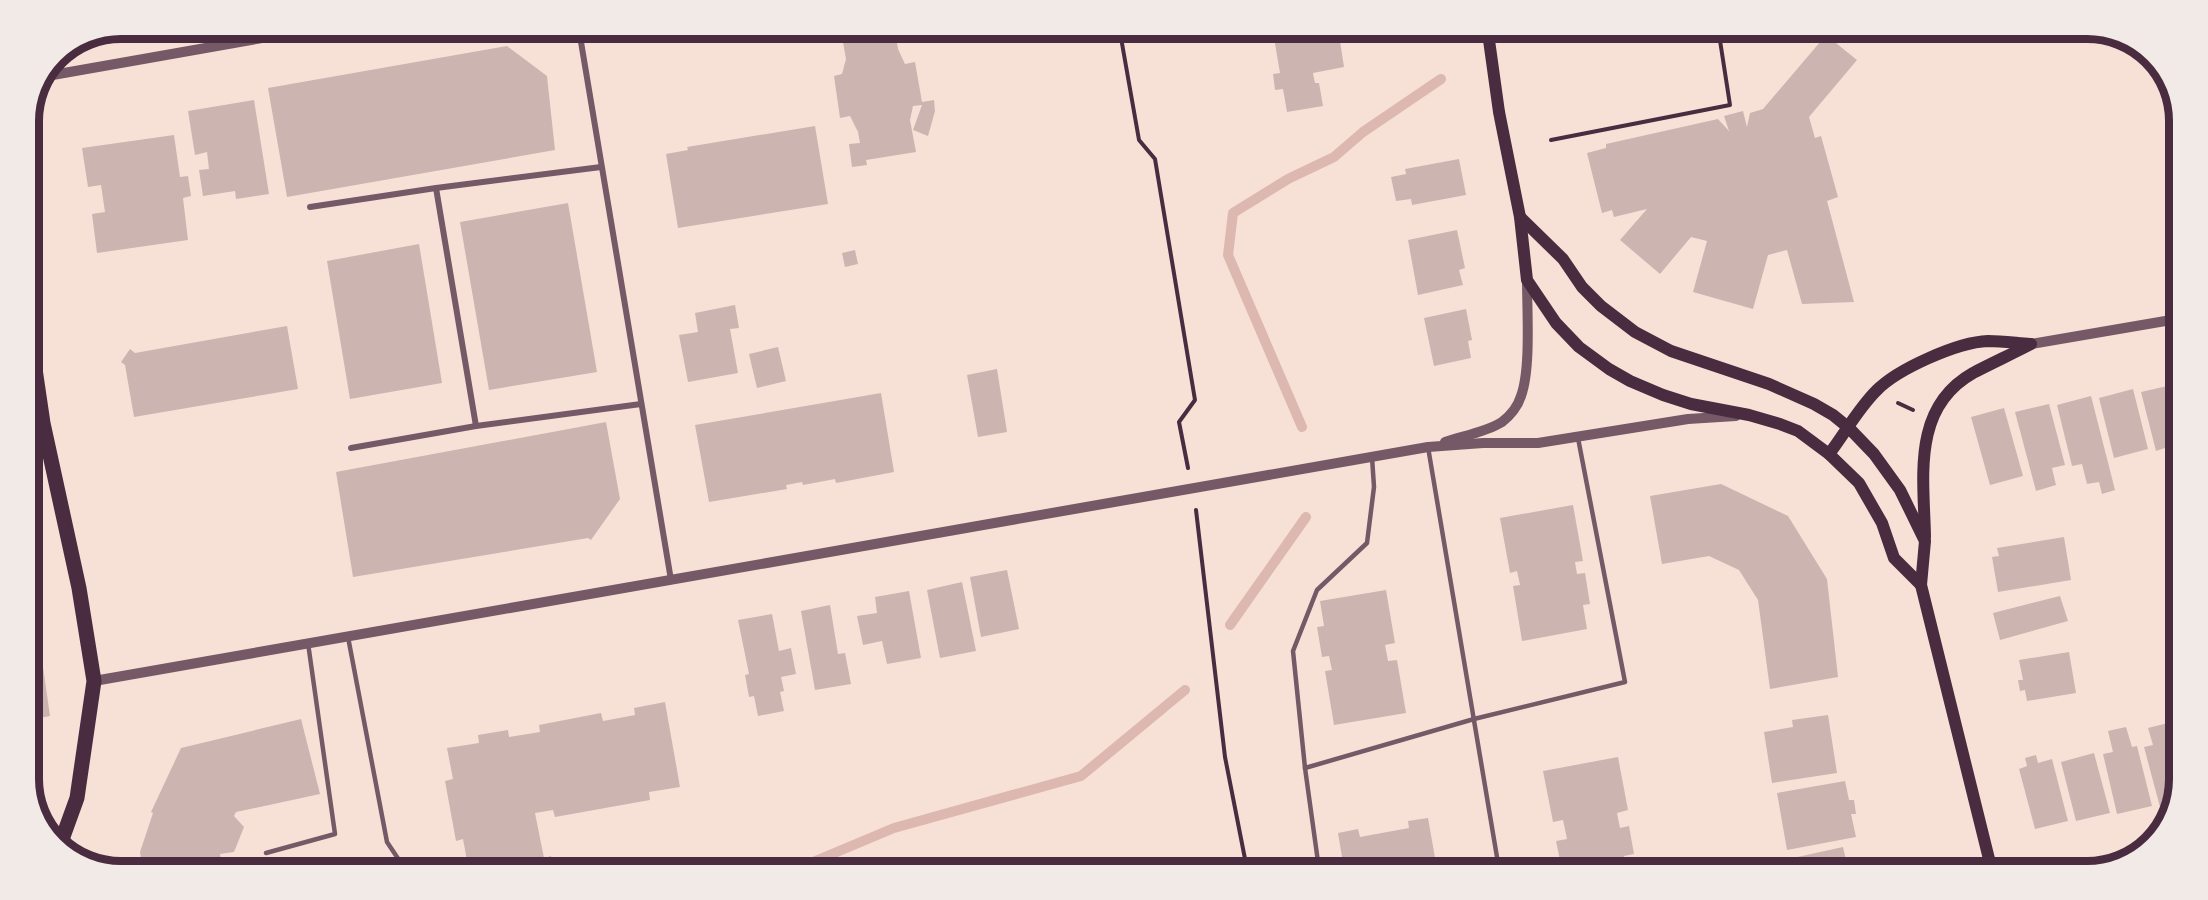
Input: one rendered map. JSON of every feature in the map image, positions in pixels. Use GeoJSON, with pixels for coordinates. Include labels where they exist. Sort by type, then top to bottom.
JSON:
{"type":"FeatureCollection","features":[{"type":"Feature","properties":{"kind":"main road"},"geometry":{"type":"LineString","coordinates":[[1489,39],[1499,112],[1520,217],[1527,280],[1541,304],[1566,335],[1609,369],[1630,381],[1691,404],[1749,415],[1798,431],[1829,454],[1859,483],[1882,524],[1894,558],[1920,585]]}},
{"type":"Feature","properties":{"kind":"main road"},"geometry":{"type":"LineString","coordinates":[[1520,217],[1563,259],[1582,287],[1601,306],[1635,332],[1671,351],[1769,384],[1833,415],[1874,454],[1900,490],[1925,541]]}},
{"type":"Feature","properties":{"kind":"main road"},"geometry":{"type":"LineString","coordinates":[[1829,454],[1875,392],[1887,381],[1936,355],[1964,345],[1987,341],[2031,344]]}},
{"type":"Feature","properties":{"kind":"main road"},"geometry":{"type":"LineString","coordinates":[[1989,861],[1920,585],[1925,541],[1924,446],[1932,417],[1948,393],[1971,374],[2031,344]]}},
{"type":"Feature","properties":{"kind":"main road"},"geometry":{"type":"LineString","coordinates":[[39,396],[79,588],[94,681],[77,798],[63,837]]}},
{"type":"Feature","properties":{"kind":"street"},"geometry":{"type":"LineString","coordinates":[[54,75],[255,39]]}},
{"type":"Feature","properties":{"kind":"street"},"geometry":{"type":"LineString","coordinates":[[580,39],[670,580]]}},
{"type":"Feature","properties":{"kind":"street"},"geometry":{"type":"LineString","coordinates":[[310,207],[601,167]]}},
{"type":"Feature","properties":{"kind":"street"},"geometry":{"type":"LineString","coordinates":[[436,188],[476,426]]}},
{"type":"Feature","properties":{"kind":"street"},"geometry":{"type":"LineString","coordinates":[[1428,447],[1504,421],[1522,396],[1526,375],[1527,280]]}},
{"type":"Feature","properties":{"kind":"street"},"geometry":{"type":"LineString","coordinates":[[2031,344],[2169,320]]}},
{"type":"Feature","properties":{"kind":"street"},"geometry":{"type":"LineString","coordinates":[[351,448],[476,426],[641,404]]}},
{"type":"Feature","properties":{"kind":"street"},"geometry":{"type":"LineString","coordinates":[[94,681],[1428,447],[1483,443],[1538,443],[1688,419],[1749,415]]}},
{"type":"Feature","properties":{"kind":"lane"},"geometry":{"type":"LineString","coordinates":[[215,39],[215,46]]}},
{"type":"Feature","properties":{"kind":"lane"},"geometry":{"type":"LineString","coordinates":[[1305,768],[1474,719],[1625,682],[1577,436]]}},
{"type":"Feature","properties":{"kind":"lane"},"geometry":{"type":"LineString","coordinates":[[1428,447],[1498,861]]}},
{"type":"Feature","properties":{"kind":"lane"},"geometry":{"type":"LineString","coordinates":[[1318,861],[1305,768],[1293,651],[1317,590],[1367,543],[1374,487],[1372,457]]}},
{"type":"Feature","properties":{"kind":"lane"},"geometry":{"type":"LineString","coordinates":[[348,637],[387,842],[400,861]]}},
{"type":"Feature","properties":{"kind":"lane"},"geometry":{"type":"LineString","coordinates":[[266,853],[335,834],[308,643]]}},
{"type":"Feature","properties":{"kind":"path"},"geometry":{"type":"LineString","coordinates":[[1121,39],[1139,140],[1155,159],[1195,400],[1179,422],[1189,470]]}},
{"type":"Feature","properties":{"kind":"path"},"geometry":{"type":"LineString","coordinates":[[1551,140],[1730,105],[1720,39]]}},
{"type":"Feature","properties":{"kind":"path"},"geometry":{"type":"LineString","coordinates":[[1197,513],[1225,757],[1245,861]]}},
{"type":"Feature","properties":{"kind":"building"},"geometry":{"type":"Polygon","coordinates":[[[842,39],[896,39],[905,64],[915,62],[922,102],[934,100],[935,111],[928,136],[913,130],[922,105],[913,106],[910,120],[916,152],[866,160],[867,165],[852,167],[849,144],[860,143],[858,132],[850,116],[840,118],[834,76],[842,74],[846,59],[842,39]]]}},
{"type":"Feature","properties":{"kind":"building"},"geometry":{"type":"Polygon","coordinates":[[[1274,39],[1348,39],[1340,41],[1344,67],[1313,73],[1315,83],[1319,83],[1323,106],[1287,112],[1283,89],[1275,90],[1273,74],[1280,73],[1274,39]]]}},
{"type":"Feature","properties":{"kind":"building"},"geometry":{"type":"Polygon","coordinates":[[[1823,39],[1831,39],[1857,60],[1809,117],[1815,138],[1821,136],[1838,197],[1827,201],[1854,302],[1802,304],[1787,250],[1768,255],[1753,309],[1693,292],[1707,241],[1691,237],[1660,274],[1620,240],[1647,209],[1614,217],[1612,210],[1602,213],[1587,153],[1606,148],[1606,144],[1718,119],[1729,131],[1724,116],[1743,111],[1747,127],[1750,113],[1763,109],[1823,39]]]}},
{"type":"Feature","properties":{"kind":"building"},"geometry":{"type":"Polygon","coordinates":[[[507,46],[547,76],[555,150],[287,197],[268,88],[507,46]]]}},
{"type":"Feature","properties":{"kind":"building"},"geometry":{"type":"Polygon","coordinates":[[[254,100],[269,194],[236,199],[235,191],[203,196],[199,170],[209,169],[207,152],[195,155],[188,111],[254,100]]]}},
{"type":"Feature","properties":{"kind":"building"},"geometry":{"type":"Polygon","coordinates":[[[815,126],[828,204],[678,228],[666,154],[688,150],[687,147],[815,126]]]}},
{"type":"Feature","properties":{"kind":"building"},"geometry":{"type":"Polygon","coordinates":[[[174,135],[180,177],[188,176],[191,196],[183,198],[188,240],[97,253],[92,214],[105,212],[101,185],[88,187],[82,148],[174,135]]]}},
{"type":"Feature","properties":{"kind":"building"},"geometry":{"type":"Polygon","coordinates":[[[1459,159],[1466,195],[1412,205],[1411,199],[1396,201],[1391,177],[1406,174],[1405,169],[1459,159]]]}},
{"type":"Feature","properties":{"kind":"building"},"geometry":{"type":"Polygon","coordinates":[[[568,203],[597,372],[489,390],[460,222],[568,203]]]}},
{"type":"Feature","properties":{"kind":"building"},"geometry":{"type":"Polygon","coordinates":[[[1457,230],[1465,268],[1459,270],[1463,285],[1418,295],[1408,240],[1457,230]]]}},
{"type":"Feature","properties":{"kind":"building"},"geometry":{"type":"Polygon","coordinates":[[[419,244],[442,383],[350,399],[327,261],[419,244]]]}},
{"type":"Feature","properties":{"kind":"building"},"geometry":{"type":"Polygon","coordinates":[[[855,250],[858,264],[845,267],[842,253],[855,250]]]}},
{"type":"Feature","properties":{"kind":"building"},"geometry":{"type":"Polygon","coordinates":[[[735,305],[739,328],[730,329],[738,373],[688,382],[679,335],[698,332],[695,313],[735,305]]]}},
{"type":"Feature","properties":{"kind":"building"},"geometry":{"type":"Polygon","coordinates":[[[1466,309],[1472,340],[1468,341],[1471,358],[1434,366],[1424,318],[1466,309]]]}},
{"type":"Feature","properties":{"kind":"building"},"geometry":{"type":"Polygon","coordinates":[[[287,326],[298,389],[134,417],[125,365],[121,362],[130,349],[135,353],[287,326]]]}},
{"type":"Feature","properties":{"kind":"building"},"geometry":{"type":"Polygon","coordinates":[[[778,347],[786,381],[757,388],[749,354],[778,347]]]}},
{"type":"Feature","properties":{"kind":"building"},"geometry":{"type":"Polygon","coordinates":[[[997,369],[1007,432],[978,437],[967,375],[997,369]]]}},
{"type":"Feature","properties":{"kind":"building"},"geometry":{"type":"Polygon","coordinates":[[[2169,386],[2169,463],[2165,448],[2156,451],[2141,392],[2169,386]]]}},
{"type":"Feature","properties":{"kind":"building"},"geometry":{"type":"Polygon","coordinates":[[[2133,389],[2148,449],[2114,458],[2099,398],[2133,389]]]}},
{"type":"Feature","properties":{"kind":"building"},"geometry":{"type":"Polygon","coordinates":[[[881,393],[894,472],[836,483],[835,479],[803,485],[802,482],[786,485],[787,489],[709,502],[695,425],[881,393]]]}},
{"type":"Feature","properties":{"kind":"building"},"geometry":{"type":"Polygon","coordinates":[[[2091,396],[2115,490],[2102,494],[2099,482],[2087,484],[2082,464],[2072,466],[2057,405],[2091,396]]]}},
{"type":"Feature","properties":{"kind":"building"},"geometry":{"type":"Polygon","coordinates":[[[2049,404],[2065,465],[2052,468],[2056,485],[2036,491],[2015,412],[2049,404]]]}},
{"type":"Feature","properties":{"kind":"building"},"geometry":{"type":"Polygon","coordinates":[[[2004,408],[2023,476],[1990,485],[1971,417],[2004,408]]]}},
{"type":"Feature","properties":{"kind":"building"},"geometry":{"type":"Polygon","coordinates":[[[606,422],[620,499],[591,540],[588,538],[353,577],[336,472],[606,422]]]}},
{"type":"Feature","properties":{"kind":"building"},"geometry":{"type":"Polygon","coordinates":[[[1721,484],[1788,516],[1827,579],[1838,677],[1770,689],[1758,600],[1739,570],[1709,556],[1662,564],[1650,496],[1721,484]]]}},
{"type":"Feature","properties":{"kind":"building"},"geometry":{"type":"Polygon","coordinates":[[[1573,505],[1583,561],[1575,562],[1577,574],[1585,573],[1590,604],[1583,605],[1587,629],[1522,641],[1513,586],[1520,585],[1517,571],[1510,573],[1500,518],[1573,505]]]}},
{"type":"Feature","properties":{"kind":"building"},"geometry":{"type":"Polygon","coordinates":[[[2064,537],[2071,580],[1998,592],[1992,557],[1999,556],[1997,548],[2064,537]]]}},
{"type":"Feature","properties":{"kind":"building"},"geometry":{"type":"Polygon","coordinates":[[[1007,570],[1019,629],[981,637],[970,577],[1007,570]]]}},
{"type":"Feature","properties":{"kind":"building"},"geometry":{"type":"Polygon","coordinates":[[[962,582],[976,651],[940,658],[927,590],[962,582]]]}},
{"type":"Feature","properties":{"kind":"building"},"geometry":{"type":"Polygon","coordinates":[[[1386,590],[1395,643],[1385,645],[1388,661],[1397,660],[1406,713],[1334,725],[1325,671],[1332,670],[1329,656],[1322,657],[1317,627],[1324,626],[1320,601],[1386,590]]]}},
{"type":"Feature","properties":{"kind":"building"},"geometry":{"type":"Polygon","coordinates":[[[909,591],[921,658],[887,664],[882,641],[863,645],[857,616],[877,613],[875,597],[909,591]]]}},
{"type":"Feature","properties":{"kind":"building"},"geometry":{"type":"Polygon","coordinates":[[[2060,596],[2068,621],[2000,640],[1993,613],[2060,596]]]}},
{"type":"Feature","properties":{"kind":"building"},"geometry":{"type":"Polygon","coordinates":[[[830,605],[838,654],[845,653],[851,684],[815,690],[801,611],[830,605]]]}},
{"type":"Feature","properties":{"kind":"building"},"geometry":{"type":"Polygon","coordinates":[[[772,614],[779,651],[791,648],[796,674],[781,677],[784,691],[780,692],[784,711],[758,716],[754,696],[749,697],[745,675],[749,674],[738,620],[772,614]]]}},
{"type":"Feature","properties":{"kind":"building"},"geometry":{"type":"Polygon","coordinates":[[[2069,652],[2076,693],[2027,701],[2025,690],[2020,691],[2018,680],[2023,680],[2019,660],[2069,652]]]}},
{"type":"Feature","properties":{"kind":"building"},"geometry":{"type":"Polygon","coordinates":[[[39,660],[42,660],[50,716],[39,718],[39,660]]]}},
{"type":"Feature","properties":{"kind":"building"},"geometry":{"type":"Polygon","coordinates":[[[665,702],[680,787],[649,792],[650,800],[555,817],[553,810],[535,813],[544,858],[551,856],[552,861],[467,861],[463,839],[456,841],[445,781],[453,779],[447,748],[479,743],[478,735],[508,730],[509,737],[540,732],[539,725],[601,713],[603,721],[635,715],[634,708],[665,702]]]}},
{"type":"Feature","properties":{"kind":"building"},"geometry":{"type":"Polygon","coordinates":[[[1828,715],[1837,773],[1772,783],[1764,732],[1793,727],[1792,720],[1828,715]]]}},
{"type":"Feature","properties":{"kind":"building"},"geometry":{"type":"Polygon","coordinates":[[[301,719],[320,794],[236,812],[234,816],[244,827],[234,852],[220,854],[221,861],[141,861],[140,852],[153,813],[151,812],[181,748],[301,719]]]}},
{"type":"Feature","properties":{"kind":"building"},"geometry":{"type":"Polygon","coordinates":[[[2168,723],[2169,726],[2169,779],[2164,806],[2160,807],[2144,747],[2153,745],[2148,728],[2168,723]]]}},
{"type":"Feature","properties":{"kind":"building"},"geometry":{"type":"Polygon","coordinates":[[[2126,727],[2132,747],[2137,746],[2152,806],[2117,814],[2103,754],[2113,752],[2108,731],[2126,727]]]}},
{"type":"Feature","properties":{"kind":"building"},"geometry":{"type":"Polygon","coordinates":[[[2094,753],[2110,813],[2076,821],[2061,762],[2094,753]]]}},
{"type":"Feature","properties":{"kind":"building"},"geometry":{"type":"Polygon","coordinates":[[[2036,755],[2038,763],[2052,759],[2068,821],[2035,829],[2019,769],[2027,766],[2025,758],[2036,755]]]}},
{"type":"Feature","properties":{"kind":"building"},"geometry":{"type":"Polygon","coordinates":[[[1618,757],[1628,810],[1617,813],[1620,828],[1629,826],[1634,854],[1624,856],[1625,861],[1560,861],[1556,841],[1567,839],[1563,820],[1553,822],[1543,771],[1618,757]]]}},
{"type":"Feature","properties":{"kind":"building"},"geometry":{"type":"Polygon","coordinates":[[[1845,781],[1849,800],[1854,800],[1856,814],[1851,814],[1856,837],[1787,850],[1777,793],[1845,781]]]}},
{"type":"Feature","properties":{"kind":"building"},"geometry":{"type":"Polygon","coordinates":[[[1428,818],[1436,861],[1343,861],[1338,833],[1358,829],[1360,837],[1409,828],[1408,821],[1428,818]]]}},
{"type":"Feature","properties":{"kind":"building"},"geometry":{"type":"Polygon","coordinates":[[[1843,847],[1846,861],[1779,861],[1843,847]]]}},
{"type":"Feature","properties":{"kind":"waterway"},"geometry":{"type":"LineString","coordinates":[[1302,427],[1228,255],[1233,213],[1288,179],[1334,157],[1363,132],[1441,79]]}},
{"type":"Feature","properties":{"kind":"waterway"},"geometry":{"type":"LineString","coordinates":[[1230,625],[1306,517]]}},
{"type":"Feature","properties":{"kind":"waterway"},"geometry":{"type":"LineString","coordinates":[[815,861],[894,828],[1081,776],[1185,690]]}}]}
